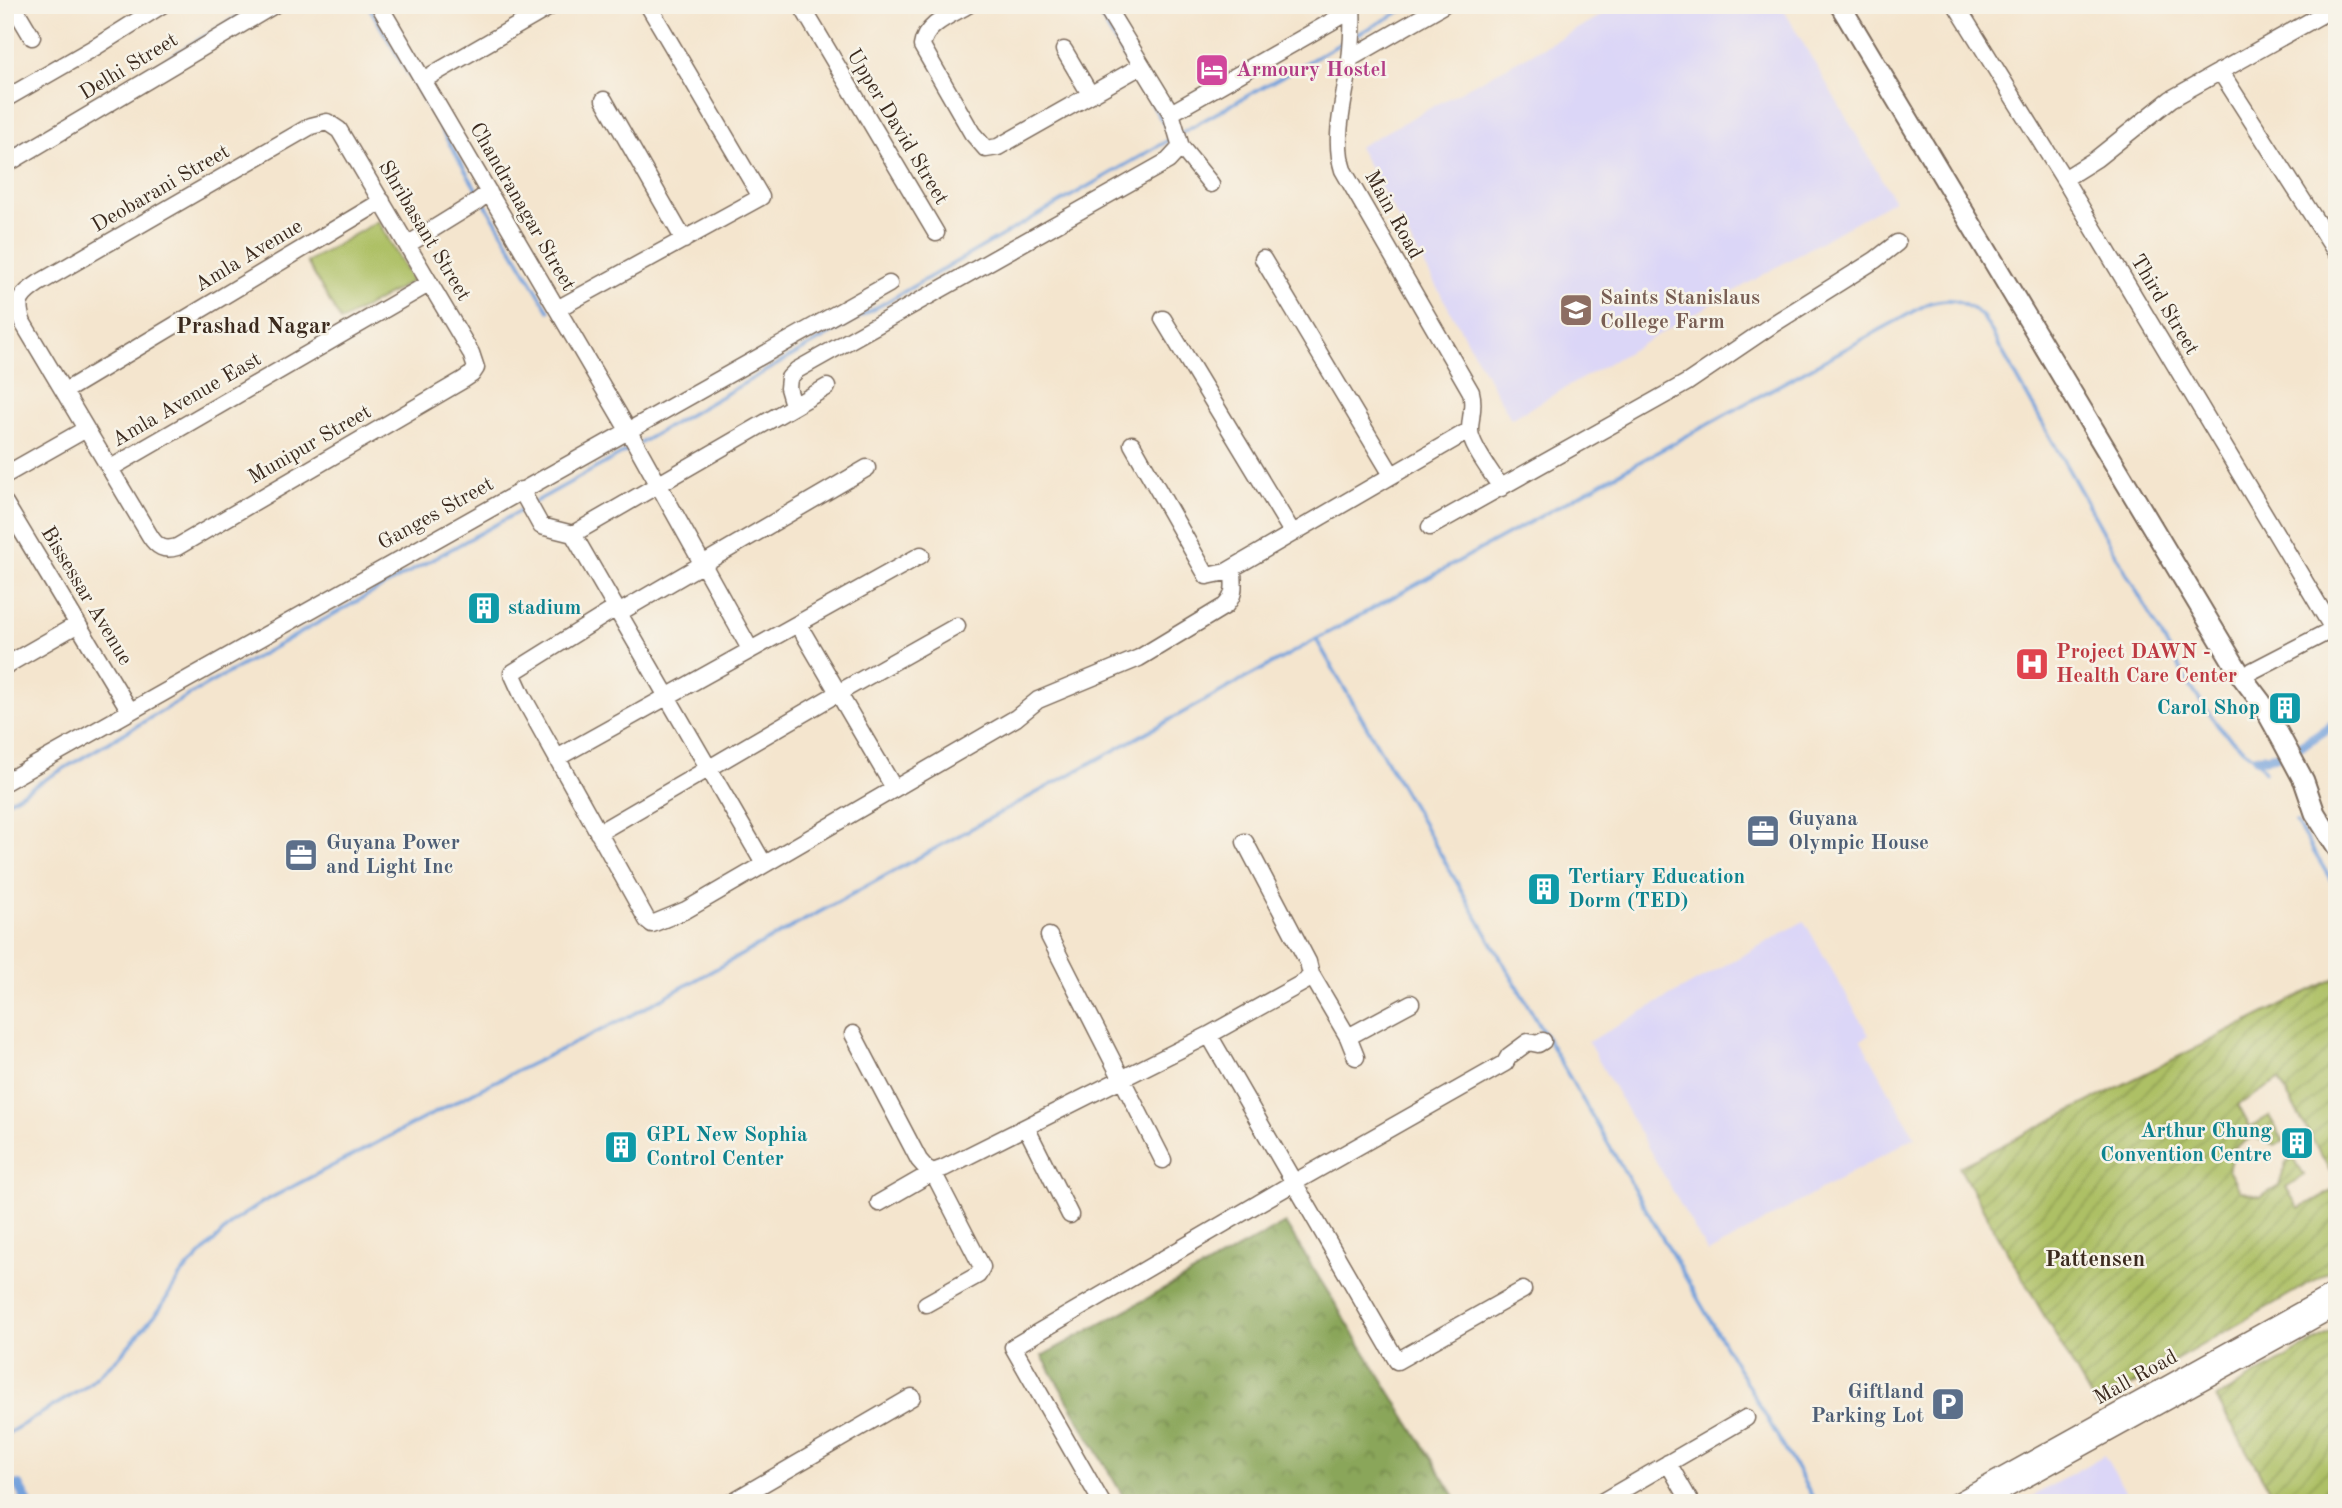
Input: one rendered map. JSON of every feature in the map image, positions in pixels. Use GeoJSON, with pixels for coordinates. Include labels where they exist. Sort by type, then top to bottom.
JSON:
{"type":"FeatureCollection","features":[{"type":"Feature","properties":{"kind":"main road"},"geometry":{"type":"LineString","coordinates":[[1840,5],[2242,677],[2263,705],[2302,778],[2315,813],[2337,848]]}},
{"type":"Feature","properties":{"kind":"main road"},"geometry":{"type":"LineString","coordinates":[[1854,5],[2252,671],[2263,705]]}},
{"type":"Feature","properties":{"kind":"main road"},"geometry":{"type":"LineString","coordinates":[[2302,778],[2327,807],[2337,824]]}},
{"type":"Feature","properties":{"kind":"street"},"geometry":{"type":"LineString","coordinates":[[13,5],[32,37]]}},
{"type":"Feature","properties":{"kind":"street","name":"Delhi Street"},"geometry":{"type":"LineString","coordinates":[[5,99],[162,5]]}},
{"type":"Feature","properties":{"kind":"street","name":"Delhi Street"},"geometry":{"type":"LineString","coordinates":[[5,165],[274,5]]}},
{"type":"Feature","properties":{"kind":"street","name":"Chandranagar Street"},"geometry":{"type":"LineString","coordinates":[[379,5],[423,80],[483,197],[558,309],[750,649]]}},
{"type":"Feature","properties":{"kind":"street"},"geometry":{"type":"LineString","coordinates":[[423,80],[552,5]]}},
{"type":"Feature","properties":{"kind":"street"},"geometry":{"type":"LineString","coordinates":[[558,309],[761,197],[648,5]]}},
{"type":"Feature","properties":{"kind":"street","name":"Upper David Street"},"geometry":{"type":"LineString","coordinates":[[801,5],[936,233]]}},
{"type":"Feature","properties":{"kind":"street"},"geometry":{"type":"LineString","coordinates":[[968,5],[934,25],[924,38],[922,46],[972,133],[986,149],[998,147],[1133,71]]}},
{"type":"Feature","properties":{"kind":"street"},"geometry":{"type":"LineString","coordinates":[[1105,5],[1133,71],[1177,131],[1211,184]]}},
{"type":"Feature","properties":{"kind":"street"},"geometry":{"type":"LineString","coordinates":[[1351,58],[1443,5]]}},
{"type":"Feature","properties":{"kind":"street","name":"Third Street"},"geometry":{"type":"LineString","coordinates":[[1956,5],[2335,628]]}},
{"type":"Feature","properties":{"kind":"street"},"geometry":{"type":"LineString","coordinates":[[2064,179],[2096,159],[2171,99],[2336,8]]}},
{"type":"Feature","properties":{"kind":"street"},"geometry":{"type":"LineString","coordinates":[[793,405],[788,388],[789,378],[797,370],[1168,161],[1177,131],[1352,13]]}},
{"type":"Feature","properties":{"kind":"street","name":"Main Road"},"geometry":{"type":"LineString","coordinates":[[1352,13],[1351,58],[1340,131],[1340,159],[1471,392],[1474,412],[1470,430]]}},
{"type":"Feature","properties":{"kind":"street"},"geometry":{"type":"LineString","coordinates":[[1064,50],[1090,94]]}},
{"type":"Feature","properties":{"kind":"street"},"geometry":{"type":"LineString","coordinates":[[2220,71],[2337,254]]}},
{"type":"Feature","properties":{"kind":"street"},"geometry":{"type":"LineString","coordinates":[[604,100],[684,240]]}},
{"type":"Feature","properties":{"kind":"street","name":"Shribasant Street"},"geometry":{"type":"LineString","coordinates":[[327,122],[339,130],[471,353],[476,368]]}},
{"type":"Feature","properties":{"kind":"street","name":"Deobarani Street"},"geometry":{"type":"LineString","coordinates":[[65,391],[23,323],[18,308],[27,291],[300,132],[327,122]]}},
{"type":"Feature","properties":{"kind":"street"},"geometry":{"type":"LineString","coordinates":[[407,245],[483,197]]}},
{"type":"Feature","properties":{"kind":"street","name":"Amla Avenue"},"geometry":{"type":"LineString","coordinates":[[65,391],[382,201]]}},
{"type":"Feature","properties":{"kind":"street"},"geometry":{"type":"LineString","coordinates":[[1430,527],[1697,376],[1897,243]]}},
{"type":"Feature","properties":{"kind":"street"},"geometry":{"type":"LineString","coordinates":[[1263,259],[1392,475]]}},
{"type":"Feature","properties":{"kind":"street","name":"Amla Avenue East"},"geometry":{"type":"LineString","coordinates":[[111,468],[430,283]]}},
{"type":"Feature","properties":{"kind":"street","name":"Ganges Street"},"geometry":{"type":"LineString","coordinates":[[5,782],[130,711],[634,441],[889,284]]}},
{"type":"Feature","properties":{"kind":"street"},"geometry":{"type":"LineString","coordinates":[[1163,319],[1292,532]]}},
{"type":"Feature","properties":{"kind":"street","name":"Munipur Street"},"geometry":{"type":"LineString","coordinates":[[111,468],[155,543],[168,550],[463,380],[476,368]]}},
{"type":"Feature","properties":{"kind":"street"},"geometry":{"type":"LineString","coordinates":[[527,500],[541,526],[573,534],[827,387]]}},
{"type":"Feature","properties":{"kind":"street"},"geometry":{"type":"LineString","coordinates":[[65,391],[111,468]]}},
{"type":"Feature","properties":{"kind":"street"},"geometry":{"type":"LineString","coordinates":[[5,475],[86,429]]}},
{"type":"Feature","properties":{"kind":"street"},"geometry":{"type":"LineString","coordinates":[[1132,443],[1207,576],[1233,568],[1470,430],[1473,441],[1501,488]]}},
{"type":"Feature","properties":{"kind":"street"},"geometry":{"type":"LineString","coordinates":[[867,468],[622,611],[617,609],[512,673],[598,833],[647,920],[652,924],[686,910],[1016,718],[1038,700],[1139,658],[1225,607],[1234,593],[1233,568]]}},
{"type":"Feature","properties":{"kind":"street","name":"Bissessar Avenue"},"geometry":{"type":"LineString","coordinates":[[5,503],[130,711]]}},
{"type":"Feature","properties":{"kind":"street"},"geometry":{"type":"LineString","coordinates":[[573,534],[764,864]]}},
{"type":"Feature","properties":{"kind":"street"},"geometry":{"type":"LineString","coordinates":[[557,758],[920,555]]}},
{"type":"Feature","properties":{"kind":"street"},"geometry":{"type":"LineString","coordinates":[[5,666],[78,624]]}},
{"type":"Feature","properties":{"kind":"street"},"geometry":{"type":"LineString","coordinates":[[798,624],[894,788]]}},
{"type":"Feature","properties":{"kind":"street"},"geometry":{"type":"LineString","coordinates":[[598,833],[957,626]]}},
{"type":"Feature","properties":{"kind":"street"},"geometry":{"type":"LineString","coordinates":[[2252,671],[2335,628]]}},
{"type":"Feature","properties":{"kind":"street"},"geometry":{"type":"LineString","coordinates":[[1245,842],[1356,1057]]}},
{"type":"Feature","properties":{"kind":"street"},"geometry":{"type":"LineString","coordinates":[[1049,936],[1163,1160]]}},
{"type":"Feature","properties":{"kind":"street"},"geometry":{"type":"LineString","coordinates":[[879,1203],[933,1172],[1209,1035],[1306,981],[1311,974]]}},
{"type":"Feature","properties":{"kind":"street"},"geometry":{"type":"LineString","coordinates":[[1348,1037],[1411,1003]]}},
{"type":"Feature","properties":{"kind":"street"},"geometry":{"type":"LineString","coordinates":[[853,1034],[919,1160],[933,1172],[982,1267],[978,1275],[926,1304]]}},
{"type":"Feature","properties":{"kind":"street"},"geometry":{"type":"LineString","coordinates":[[1209,1035],[1397,1361],[1523,1290]]}},
{"type":"Feature","properties":{"kind":"street"},"geometry":{"type":"LineString","coordinates":[[1102,1503],[1013,1347],[1505,1063],[1515,1063],[1534,1054],[1540,1042]]}},
{"type":"Feature","properties":{"kind":"street"},"geometry":{"type":"LineString","coordinates":[[1026,1127],[1070,1215]]}},
{"type":"Feature","properties":{"kind":"street","name":"Mall Road"},"geometry":{"type":"LineString","coordinates":[[1954,1503],[2337,1290]]}},
{"type":"Feature","properties":{"kind":"street","name":"Mall Road"},"geometry":{"type":"LineString","coordinates":[[1982,1503],[2337,1307]]}},
{"type":"Feature","properties":{"kind":"street"},"geometry":{"type":"LineString","coordinates":[[730,1503],[912,1397]]}},
{"type":"Feature","properties":{"kind":"street"},"geometry":{"type":"LineString","coordinates":[[1600,1503],[1746,1418]]}},
{"type":"Feature","properties":{"kind":"street"},"geometry":{"type":"LineString","coordinates":[[1668,1463],[1691,1503]]}},
{"type":"Feature","properties":{"kind":"shaded area","name":"Saints Stanislaus College Farm"},"geometry":{"type":"Polygon","coordinates":[[[1621,5],[1781,5],[1894,200],[1511,419],[1358,147],[1621,5]]]}},
{"type":"Feature","properties":{"kind":"shaded area"},"geometry":{"type":"Polygon","coordinates":[[[1804,921],[1869,1035],[1861,1040],[1915,1137],[1708,1253],[1588,1042],[1804,921]]]}},
{"type":"Feature","properties":{"kind":"shaded area"},"geometry":{"type":"Polygon","coordinates":[[[2104,1455],[2132,1503],[2021,1503],[2104,1455]]]}},
{"type":"Feature","properties":{"kind":"green space"},"geometry":{"type":"Polygon","coordinates":[[[378,221],[412,281],[341,321],[307,262],[378,221]]]}},
{"type":"Feature","properties":{"kind":"green space"},"geometry":{"type":"Polygon","coordinates":[[[2337,977],[2337,1183],[2279,1080],[2238,1105],[2250,1127],[2269,1116],[2284,1141],[2276,1145],[2253,1137],[2234,1148],[2228,1170],[2240,1191],[2260,1197],[2279,1186],[2286,1163],[2294,1158],[2304,1175],[2286,1187],[2299,1209],[2337,1188],[2337,1267],[2096,1406],[1959,1167],[2337,977]]]}},
{"type":"Feature","properties":{"kind":"green space"},"geometry":{"type":"Polygon","coordinates":[[[1285,1223],[1459,1503],[1127,1503],[1042,1356],[1285,1223]]]}},
{"type":"Feature","properties":{"kind":"green space"},"geometry":{"type":"Polygon","coordinates":[[[2337,1329],[2337,1503],[2277,1503],[2216,1398],[2337,1329]]]}},
{"type":"Feature","properties":{"kind":"waterway"},"geometry":{"type":"LineString","coordinates":[[5,156],[257,5]]}},
{"type":"Feature","properties":{"kind":"waterway"},"geometry":{"type":"LineString","coordinates":[[368,5],[479,194]]}},
{"type":"Feature","properties":{"kind":"waterway"},"geometry":{"type":"LineString","coordinates":[[1094,5],[1130,67]]}},
{"type":"Feature","properties":{"kind":"waterway"},"geometry":{"type":"LineString","coordinates":[[1358,34],[1413,5]]}},
{"type":"Feature","properties":{"kind":"waterway"},"geometry":{"type":"LineString","coordinates":[[1181,133],[1345,41]]}},
{"type":"Feature","properties":{"kind":"waterway"},"geometry":{"type":"LineString","coordinates":[[1134,73],[1171,136]]}},
{"type":"Feature","properties":{"kind":"waterway"},"geometry":{"type":"LineString","coordinates":[[640,443],[1174,137]]}},
{"type":"Feature","properties":{"kind":"waterway"},"geometry":{"type":"LineString","coordinates":[[483,200],[549,311]]}},
{"type":"Feature","properties":{"kind":"waterway"},"geometry":{"type":"LineString","coordinates":[[5,1435],[84,1388],[118,1358],[160,1309],[180,1276],[234,1221],[263,1202],[490,1084],[630,1016],[1929,303],[1958,301],[1983,317],[2187,681],[2217,723],[2230,738],[2256,759],[2265,772]]}},
{"type":"Feature","properties":{"kind":"waterway"},"geometry":{"type":"LineString","coordinates":[[533,503],[634,447]]}},
{"type":"Feature","properties":{"kind":"waterway"},"geometry":{"type":"LineString","coordinates":[[5,803],[210,683],[527,507]]}},
{"type":"Feature","properties":{"kind":"waterway"},"geometry":{"type":"LineString","coordinates":[[1316,639],[1816,1503]]}},
{"type":"Feature","properties":{"kind":"waterway"},"geometry":{"type":"LineString","coordinates":[[2257,758],[2290,751],[2337,722]]}},
{"type":"Feature","properties":{"kind":"waterway"},"geometry":{"type":"LineString","coordinates":[[2296,822],[2337,890]]}},
{"type":"Feature","properties":{"kind":"waterway"},"geometry":{"type":"LineString","coordinates":[[18,1485],[28,1503]]}},
{"type":"Feature","properties":{"kind":"place","name":"Armoury Hostel"},"geometry":{"type":"Point","coordinates":[1212,70]}},
{"type":"Feature","properties":{"kind":"place","name":"Saints Stanislaus College Farm"},"geometry":{"type":"Point","coordinates":[1576,310]}},
{"type":"Feature","properties":{"kind":"place","name":"stadium"},"geometry":{"type":"Point","coordinates":[484,608]}},
{"type":"Feature","properties":{"kind":"place","name":"Project DAWN - Health Care Center"},"geometry":{"type":"Point","coordinates":[2032,664]}},
{"type":"Feature","properties":{"kind":"place","name":"Carol Shop"},"geometry":{"type":"Point","coordinates":[2285,708]}},
{"type":"Feature","properties":{"kind":"place","name":"Guyana Olympic House"},"geometry":{"type":"Point","coordinates":[1763,831]}},
{"type":"Feature","properties":{"kind":"place","name":"Guyana Power and Light Inc"},"geometry":{"type":"Point","coordinates":[301,855]}},
{"type":"Feature","properties":{"kind":"place","name":"Tertiary Education Dorm (TED)"},"geometry":{"type":"Point","coordinates":[1544,889]}},
{"type":"Feature","properties":{"kind":"place","name":"Arthur Chung Convention Centre"},"geometry":{"type":"Point","coordinates":[2297,1143]}},
{"type":"Feature","properties":{"kind":"place","name":"GPL New Sophia Control Center"},"geometry":{"type":"Point","coordinates":[621,1147]}},
{"type":"Feature","properties":{"kind":"place","name":"Giftland Parking Lot"},"geometry":{"type":"Point","coordinates":[1948,1404]}},
{"type":"Feature","properties":{"kind":"district","name":"Prashad Nagar"},"geometry":{"type":"Point","coordinates":[253,326]}},
{"type":"Feature","properties":{"kind":"district","name":"Pattensen"},"geometry":{"type":"Point","coordinates":[2095,1259]}}]}
